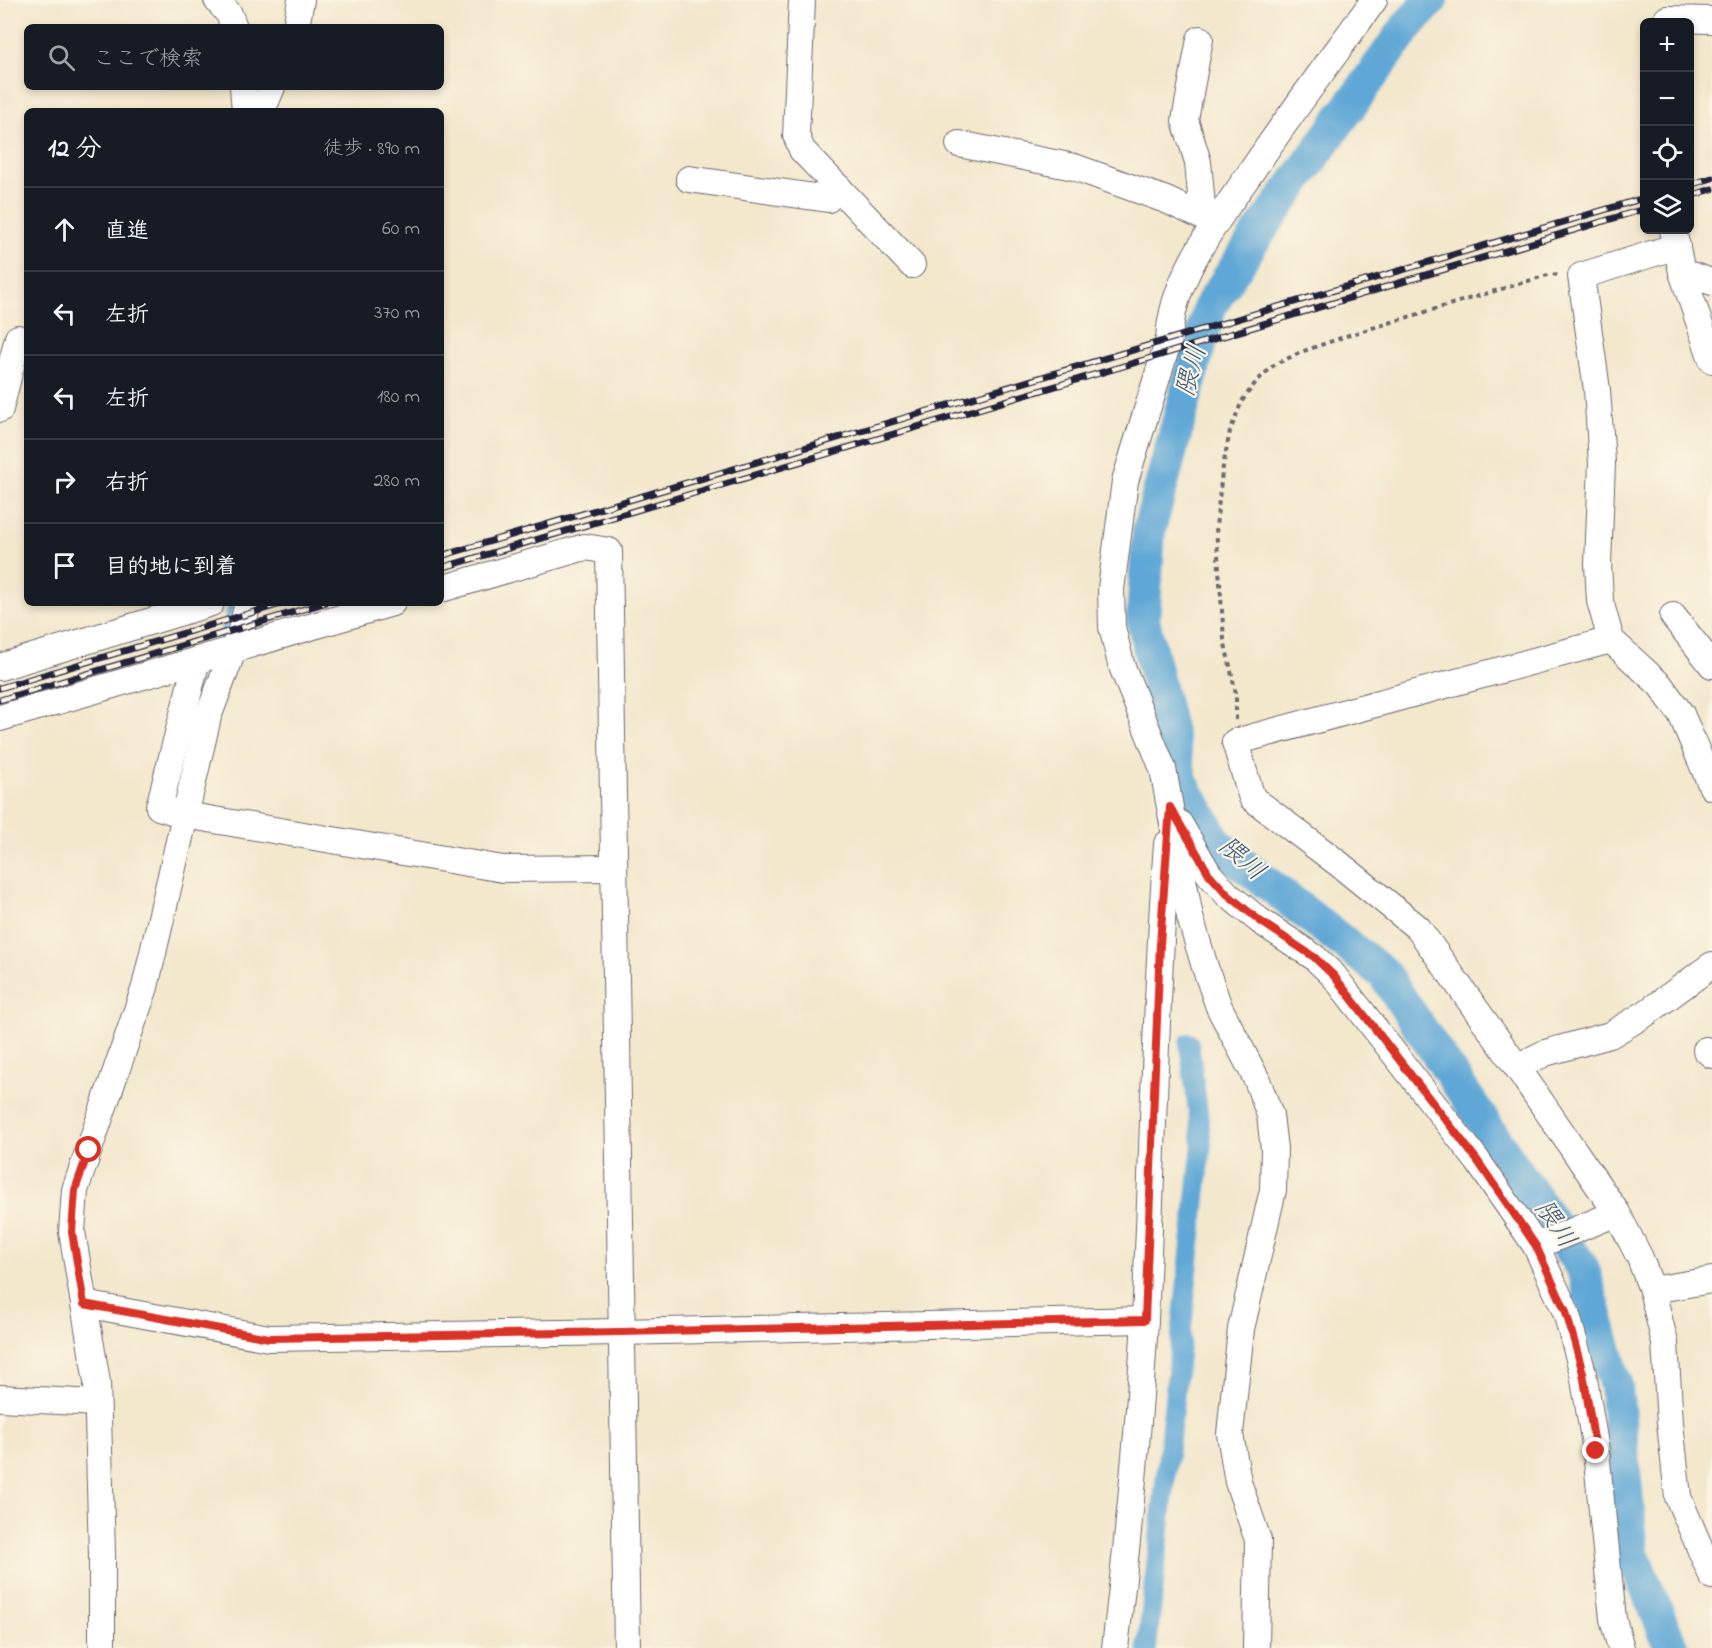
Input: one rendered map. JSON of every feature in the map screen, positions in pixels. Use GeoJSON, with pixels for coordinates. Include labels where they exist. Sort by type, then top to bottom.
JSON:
{"type":"FeatureCollection","features":[{"type":"Feature","properties":{"kind":"street"},"geometry":{"type":"LineString","coordinates":[[217,0],[229,14],[233,24]]}},
{"type":"Feature","properties":{"kind":"street"},"geometry":{"type":"LineString","coordinates":[[297,24],[301,0]]}},
{"type":"Feature","properties":{"kind":"street"},"geometry":{"type":"LineString","coordinates":[[802,0],[796,135],[802,150],[912,265]]}},
{"type":"Feature","properties":{"kind":"street"},"geometry":{"type":"LineString","coordinates":[[1256,1648],[1258,1540],[1238,1482],[1230,1434],[1241,1329],[1273,1190],[1274,1149],[1269,1115],[1257,1080],[1219,1007],[1190,917],[1163,769],[1121,664],[1112,627],[1111,589],[1125,481],[1167,347],[1174,306],[1210,220],[1276,135],[1374,0]]}},
{"type":"Feature","properties":{"kind":"street"},"geometry":{"type":"LineString","coordinates":[[1667,14],[1712,20]]}},
{"type":"Feature","properties":{"kind":"street"},"geometry":{"type":"LineString","coordinates":[[1200,39],[1185,120],[1198,162],[1210,220]]}},
{"type":"Feature","properties":{"kind":"street"},"geometry":{"type":"LineString","coordinates":[[243,90],[245,108]]}},
{"type":"Feature","properties":{"kind":"street"},"geometry":{"type":"LineString","coordinates":[[263,108],[271,90]]}},
{"type":"Feature","properties":{"kind":"street"},"geometry":{"type":"LineString","coordinates":[[959,144],[1074,167],[1166,200],[1210,220]]}},
{"type":"Feature","properties":{"kind":"street"},"geometry":{"type":"LineString","coordinates":[[689,178],[828,199],[839,188]]}},
{"type":"Feature","properties":{"kind":"street"},"geometry":{"type":"LineString","coordinates":[[1712,360],[1682,272],[1675,238],[1581,276],[1598,390],[1602,463],[1598,564],[1600,601],[1611,640],[1660,685],[1681,714],[1712,787]]}},
{"type":"Feature","properties":{"kind":"street"},"geometry":{"type":"LineString","coordinates":[[1682,272],[1712,282]]}},
{"type":"Feature","properties":{"kind":"street"},"geometry":{"type":"LineString","coordinates":[[0,409],[18,338]]}},
{"type":"Feature","properties":{"kind":"street"},"geometry":{"type":"LineString","coordinates":[[444,588],[585,547],[609,551],[627,1648]]}},
{"type":"Feature","properties":{"kind":"street"},"geometry":{"type":"LineString","coordinates":[[0,667],[202,606]]}},
{"type":"Feature","properties":{"kind":"street"},"geometry":{"type":"LineString","coordinates":[[102,1648],[97,1382],[72,1232],[75,1190],[145,987],[208,717],[242,627],[247,606]]}},
{"type":"Feature","properties":{"kind":"street"},"geometry":{"type":"LineString","coordinates":[[0,718],[382,606]]}},
{"type":"Feature","properties":{"kind":"street"},"geometry":{"type":"LineString","coordinates":[[1673,616],[1712,665]]}},
{"type":"Feature","properties":{"kind":"street"},"geometry":{"type":"LineString","coordinates":[[1611,640],[1235,742],[1252,798],[1418,928],[1617,1213],[1653,1290],[1665,1343],[1678,1497],[1712,1576]]}},
{"type":"Feature","properties":{"kind":"street"},"geometry":{"type":"LineString","coordinates":[[197,660],[159,807],[184,815],[503,868],[614,868]]}},
{"type":"Feature","properties":{"kind":"street"},"geometry":{"type":"LineString","coordinates":[[1170,807],[1209,874],[1227,894],[1260,921],[1314,957],[1334,976],[1544,1243],[1583,1373],[1596,1451],[1613,1619],[1621,1648]]}},
{"type":"Feature","properties":{"kind":"street"},"geometry":{"type":"LineString","coordinates":[[1115,1648],[1126,1550],[1145,1320],[1160,944],[1170,807]]}},
{"type":"Feature","properties":{"kind":"street"},"geometry":{"type":"LineString","coordinates":[[1517,1067],[1545,1053],[1610,1035],[1645,1014],[1712,965]]}},
{"type":"Feature","properties":{"kind":"street"},"geometry":{"type":"LineString","coordinates":[[1544,1243],[1617,1213]]}},
{"type":"Feature","properties":{"kind":"street"},"geometry":{"type":"LineString","coordinates":[[1653,1290],[1712,1280]]}},
{"type":"Feature","properties":{"kind":"street"},"geometry":{"type":"LineString","coordinates":[[84,1304],[269,1338],[1145,1320]]}},
{"type":"Feature","properties":{"kind":"street"},"geometry":{"type":"LineString","coordinates":[[0,1398],[97,1403]]}},
{"type":"Feature","properties":{"kind":"path"},"geometry":{"type":"LineString","coordinates":[[1235,742],[1236,694],[1224,639],[1216,527],[1222,472],[1230,431],[1242,401],[1256,382],[1274,365],[1301,352],[1346,336],[1551,274],[1581,276]]}},
{"type":"Feature","properties":{"kind":"waterway","name":"隈川"},"geometry":{"type":"LineString","coordinates":[[1431,0],[1409,24],[1255,238],[1210,306],[1149,530],[1143,620],[1182,784],[1218,845],[1383,973],[1583,1269],[1616,1387],[1632,1554],[1672,1648]]}},
{"type":"Feature","properties":{"kind":"waterway"},"geometry":{"type":"LineString","coordinates":[[218,648],[231,606]]}},
{"type":"Feature","properties":{"kind":"waterway"},"geometry":{"type":"LineString","coordinates":[[204,694],[213,663]]}},
{"type":"Feature","properties":{"kind":"waterway"},"geometry":{"type":"LineString","coordinates":[[1147,1648],[1202,1143],[1189,1043]]}},
{"type":"Feature","properties":{"kind":"railway"},"geometry":{"type":"LineString","coordinates":[[1694,184],[1712,178]]}},
{"type":"Feature","properties":{"kind":"railway"},"geometry":{"type":"LineString","coordinates":[[1694,195],[1712,189]]}},
{"type":"Feature","properties":{"kind":"railway"},"geometry":{"type":"LineString","coordinates":[[444,555],[1640,199]]}},
{"type":"Feature","properties":{"kind":"railway"},"geometry":{"type":"LineString","coordinates":[[444,567],[1640,210]]}},
{"type":"Feature","properties":{"kind":"railway"},"geometry":{"type":"LineString","coordinates":[[0,688],[274,606]]}},
{"type":"Feature","properties":{"kind":"railway"},"geometry":{"type":"LineString","coordinates":[[0,700],[314,606]]}},
{"type":"Feature","properties":{"kind":"route"},"geometry":{"type":"LineString","coordinates":[[89,1150],[75,1190],[72,1232],[84,1304],[269,1338],[1145,1320],[1160,944],[1170,807],[1209,874],[1227,894],[1260,921],[1314,957],[1334,976],[1477,1160],[1536,1246],[1566,1312],[1583,1373],[1596,1451]]}}]}
